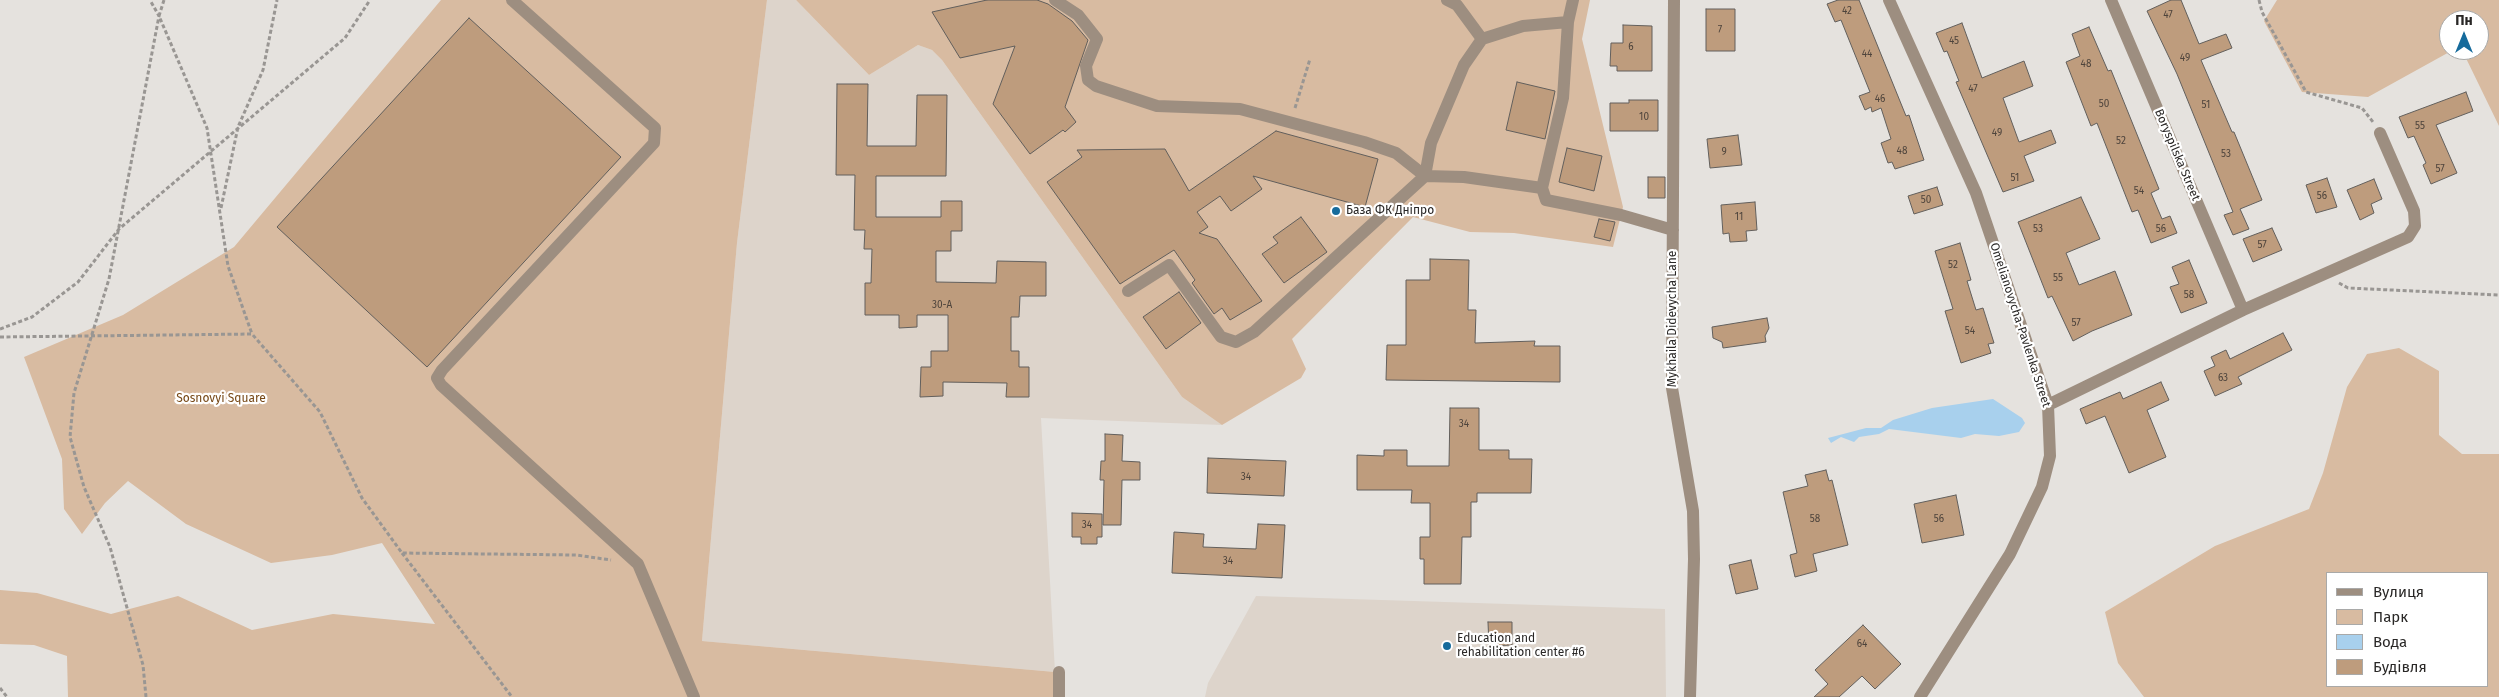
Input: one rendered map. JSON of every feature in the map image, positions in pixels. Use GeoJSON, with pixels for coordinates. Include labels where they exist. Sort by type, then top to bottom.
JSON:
{"type":"FeatureCollection","features":[{"type":"Feature","properties":{"kind":"street"},"geometry":{"type":"LineString","coordinates":[[512,0],[655,128],[654,143],[442,370],[438,378],[441,385],[638,564],[694,697]]}},
{"type":"Feature","properties":{"kind":"street"},"geometry":{"type":"LineString","coordinates":[[1055,0],[1078,15],[1098,39],[1086,66],[1088,80],[1096,86],[1158,106],[1240,109],[1396,153],[1425,176],[1464,177],[1542,188]]}},
{"type":"Feature","properties":{"kind":"street"},"geometry":{"type":"LineString","coordinates":[[1447,0],[1457,5],[1482,39]]}},
{"type":"Feature","properties":{"kind":"street"},"geometry":{"type":"LineString","coordinates":[[1573,0],[1568,22],[1563,98],[1542,188],[1546,200],[1621,215],[1674,230]]}},
{"type":"Feature","properties":{"kind":"street","name":"Mykhaila Didevycha Lane"},"geometry":{"type":"LineString","coordinates":[[1674,0],[1672,388],[1693,520],[1694,559],[1690,697]]}},
{"type":"Feature","properties":{"kind":"street","name":"Omelianovycha-Pavlenka Street"},"geometry":{"type":"LineString","coordinates":[[1889,0],[1976,193],[2048,405],[2050,456],[2042,487],[2010,554],[1920,697]]}},
{"type":"Feature","properties":{"kind":"street","name":"Boryspilska Street"},"geometry":{"type":"LineString","coordinates":[[2110,0],[2243,310]]}},
{"type":"Feature","properties":{"kind":"street"},"geometry":{"type":"LineString","coordinates":[[1128,291],[1169,265],[1221,337],[1236,342],[1254,332],[1425,176],[1431,143],[1464,65],[1482,39],[1523,26],[1568,22]]}},
{"type":"Feature","properties":{"kind":"street"},"geometry":{"type":"LineString","coordinates":[[2048,405],[2243,310],[2408,237],[2415,226],[2414,211],[2380,133]]}},
{"type":"Feature","properties":{"kind":"street"},"geometry":{"type":"LineString","coordinates":[[1059,672],[1060,697]]}},
{"type":"Feature","properties":{"kind":"path"},"geometry":{"type":"LineString","coordinates":[[150,0],[160,16],[207,128],[228,266],[252,334],[320,412],[362,498],[402,554],[512,697]]}},
{"type":"Feature","properties":{"kind":"path"},"geometry":{"type":"LineString","coordinates":[[146,697],[143,665],[110,548],[84,487],[70,437],[74,393],[109,280],[164,0]]}},
{"type":"Feature","properties":{"kind":"path"},"geometry":{"type":"LineString","coordinates":[[221,212],[238,127],[263,70],[277,0]]}},
{"type":"Feature","properties":{"kind":"path"},"geometry":{"type":"LineString","coordinates":[[0,329],[32,317],[78,282],[120,229],[345,38],[370,0]]}},
{"type":"Feature","properties":{"kind":"path"},"geometry":{"type":"LineString","coordinates":[[2259,0],[2262,12],[2306,92],[2362,108],[2380,133]]}},
{"type":"Feature","properties":{"kind":"path"},"geometry":{"type":"LineString","coordinates":[[1291,123],[1310,59]]}},
{"type":"Feature","properties":{"kind":"path"},"geometry":{"type":"LineString","coordinates":[[2323,274],[2348,288],[2499,295]]}},
{"type":"Feature","properties":{"kind":"path"},"geometry":{"type":"LineString","coordinates":[[0,337],[252,334]]}},
{"type":"Feature","properties":{"kind":"path"},"geometry":{"type":"LineString","coordinates":[[402,554],[576,555],[638,564]]}},
{"type":"Feature","properties":{"kind":"path"},"geometry":{"type":"LineString","coordinates":[[0,688],[7,697]]}},
{"type":"Feature","properties":{"kind":"shaded area"},"geometry":{"type":"Polygon","coordinates":[[[767,0],[796,0],[869,75],[918,45],[932,50],[942,60],[1182,397],[1222,425],[1041,418],[1055,672],[702,641],[737,243],[767,0]]]}},
{"type":"Feature","properties":{"kind":"shaded area","name":"Education and rehabilitation center #6"},"geometry":{"type":"Polygon","coordinates":[[[1256,596],[1665,609],[1666,697],[1205,697],[1208,683],[1256,596]]]}},
{"type":"Feature","properties":{"kind":"green space","name":"Sosnovyi Square"},"geometry":{"type":"Polygon","coordinates":[[[441,0],[767,0],[737,243],[702,641],[1055,672],[1054,697],[68,697],[67,656],[34,645],[0,644],[0,590],[37,593],[111,614],[178,596],[252,630],[333,614],[435,624],[382,543],[332,555],[271,563],[186,524],[128,481],[105,503],[82,534],[64,509],[62,459],[24,357],[123,315],[234,247],[441,0]]]}},
{"type":"Feature","properties":{"kind":"green space","name":"База ФК Дніпро"},"geometry":{"type":"Polygon","coordinates":[[[796,0],[1590,0],[1582,39],[1623,207],[1613,247],[1514,233],[1470,232],[1413,217],[1292,339],[1306,369],[1301,378],[1222,425],[1182,397],[942,60],[932,50],[918,45],[869,75],[796,0]]]}},
{"type":"Feature","properties":{"kind":"green space"},"geometry":{"type":"Polygon","coordinates":[[[2277,0],[2499,0],[2499,126],[2467,60],[2489,60],[2489,10],[2439,10],[2439,58],[2368,97],[2302,92],[2264,21],[2277,0]]]}},
{"type":"Feature","properties":{"kind":"green space"},"geometry":{"type":"Polygon","coordinates":[[[2399,348],[2439,371],[2439,435],[2462,454],[2499,454],[2499,697],[2144,697],[2118,663],[2105,612],[2215,546],[2309,509],[2323,473],[2347,387],[2367,354],[2399,348]]]}},
{"type":"Feature","properties":{"kind":"water"},"geometry":{"type":"Polygon","coordinates":[[[1993,399],[2022,418],[2025,423],[2019,432],[1999,436],[1975,434],[1961,438],[1889,429],[1879,434],[1859,437],[1854,442],[1841,437],[1831,443],[1828,438],[1866,428],[1881,428],[1893,420],[1932,408],[1993,399]]]}},
{"type":"Feature","properties":{"kind":"building"},"geometry":{"type":"Polygon","coordinates":[[[987,0],[1037,0],[1048,4],[1072,21],[1088,40],[1065,107],[1076,122],[1065,132],[1063,130],[1030,154],[993,104],[1015,46],[960,58],[932,12],[987,0]]]}},
{"type":"Feature","properties":{"kind":"building"},"geometry":{"type":"Polygon","coordinates":[[[1838,0],[1859,0],[1906,116],[1909,115],[1924,160],[1895,169],[1892,162],[1888,163],[1881,143],[1891,139],[1881,108],[1872,112],[1871,107],[1865,110],[1859,96],[1870,92],[1841,20],[1835,22],[1827,4],[1838,0]]]}},
{"type":"Feature","properties":{"kind":"building"},"geometry":{"type":"Polygon","coordinates":[[[2171,0],[2181,0],[2199,44],[2226,34],[2232,48],[2201,60],[2262,200],[2240,209],[2249,229],[2233,235],[2224,215],[2233,212],[2177,74],[2147,11],[2171,0]]]}},
{"type":"Feature","properties":{"kind":"building"},"geometry":{"type":"Polygon","coordinates":[[[1706,9],[1735,9],[1735,51],[1706,51],[1706,9]]]}},
{"type":"Feature","properties":{"kind":"building"},"geometry":{"type":"Polygon","coordinates":[[[469,18],[621,157],[427,367],[277,227],[469,18]]]}},
{"type":"Feature","properties":{"kind":"building"},"geometry":{"type":"Polygon","coordinates":[[[1962,23],[1982,78],[2024,61],[2033,86],[2003,98],[2019,142],[2051,130],[2056,143],[2024,156],[2034,181],[2003,192],[1956,82],[1959,81],[1947,51],[1944,52],[1936,33],[1962,23]]]}},
{"type":"Feature","properties":{"kind":"building"},"geometry":{"type":"Polygon","coordinates":[[[1623,25],[1652,26],[1652,71],[1617,71],[1617,66],[1610,66],[1611,43],[1623,43],[1623,25]]]}},
{"type":"Feature","properties":{"kind":"building"},"geometry":{"type":"Polygon","coordinates":[[[2089,27],[2108,71],[2111,70],[2159,189],[2151,193],[2162,219],[2170,216],[2177,233],[2151,243],[2138,210],[2132,212],[2097,123],[2091,126],[2066,62],[2080,56],[2072,34],[2089,27]]]}},
{"type":"Feature","properties":{"kind":"building"},"geometry":{"type":"Polygon","coordinates":[[[1517,82],[1555,91],[1545,139],[1506,130],[1517,82]]]}},
{"type":"Feature","properties":{"kind":"building"},"geometry":{"type":"Polygon","coordinates":[[[837,84],[868,84],[867,146],[916,146],[917,95],[947,95],[946,176],[876,176],[876,217],[941,217],[941,201],[962,201],[962,231],[951,231],[951,251],[936,251],[936,282],[996,283],[997,261],[1046,262],[1046,296],[1020,296],[1019,317],[1011,317],[1011,351],[1019,351],[1019,367],[1029,367],[1029,397],[1006,397],[1007,383],[943,382],[943,396],[920,397],[921,367],[931,367],[931,351],[948,351],[948,315],[917,315],[917,327],[899,328],[899,315],[865,315],[865,283],[871,283],[872,249],[864,249],[865,230],[854,230],[855,175],[836,175],[837,84]]]}},
{"type":"Feature","properties":{"kind":"building"},"geometry":{"type":"Polygon","coordinates":[[[2466,92],[2473,111],[2436,125],[2457,173],[2431,184],[2423,165],[2426,163],[2414,136],[2408,138],[2399,117],[2466,92]]]}},
{"type":"Feature","properties":{"kind":"building"},"geometry":{"type":"Polygon","coordinates":[[[1629,100],[1658,100],[1658,131],[1610,131],[1610,103],[1629,103],[1629,100]]]}},
{"type":"Feature","properties":{"kind":"building"},"geometry":{"type":"Polygon","coordinates":[[[1276,131],[1378,159],[1365,207],[1253,176],[1262,189],[1231,211],[1220,196],[1197,212],[1208,227],[1199,233],[1217,239],[1262,301],[1230,320],[1222,308],[1214,314],[1192,283],[1195,280],[1174,250],[1120,284],[1047,182],[1082,157],[1077,150],[1165,149],[1189,191],[1276,131]]]}},
{"type":"Feature","properties":{"kind":"building"},"geometry":{"type":"Polygon","coordinates":[[[1738,135],[1742,165],[1710,168],[1707,139],[1738,135]]]}},
{"type":"Feature","properties":{"kind":"building"},"geometry":{"type":"Polygon","coordinates":[[[1567,148],[1602,156],[1594,191],[1559,182],[1567,148]]]}},
{"type":"Feature","properties":{"kind":"building"},"geometry":{"type":"Polygon","coordinates":[[[1648,177],[1665,177],[1665,198],[1648,198],[1648,177]]]}},
{"type":"Feature","properties":{"kind":"building"},"geometry":{"type":"Polygon","coordinates":[[[2327,178],[2337,207],[2316,213],[2306,185],[2327,178]]]}},
{"type":"Feature","properties":{"kind":"building"},"geometry":{"type":"Polygon","coordinates":[[[2374,179],[2382,199],[2371,204],[2374,213],[2360,220],[2347,190],[2374,179]]]}},
{"type":"Feature","properties":{"kind":"building"},"geometry":{"type":"Polygon","coordinates":[[[1937,187],[1943,205],[1914,214],[1908,196],[1937,187]]]}},
{"type":"Feature","properties":{"kind":"building"},"geometry":{"type":"Polygon","coordinates":[[[2081,197],[2100,239],[2066,253],[2079,285],[2115,271],[2132,315],[2073,341],[2052,296],[2048,298],[2018,222],[2081,197]]]}},
{"type":"Feature","properties":{"kind":"building"},"geometry":{"type":"Polygon","coordinates":[[[1755,202],[1757,230],[1746,231],[1747,241],[1730,242],[1729,233],[1723,234],[1721,205],[1755,202]]]}},
{"type":"Feature","properties":{"kind":"building"},"geometry":{"type":"Polygon","coordinates":[[[1301,217],[1327,252],[1284,283],[1262,254],[1278,243],[1273,237],[1301,217]]]}},
{"type":"Feature","properties":{"kind":"building"},"geometry":{"type":"Polygon","coordinates":[[[1599,219],[1615,222],[1610,241],[1594,237],[1599,219]]]}},
{"type":"Feature","properties":{"kind":"building"},"geometry":{"type":"Polygon","coordinates":[[[2272,228],[2282,250],[2253,262],[2243,239],[2272,228]]]}},
{"type":"Feature","properties":{"kind":"building"},"geometry":{"type":"Polygon","coordinates":[[[1960,243],[1971,280],[1967,281],[1976,310],[1983,308],[1994,343],[1988,344],[1991,353],[1961,363],[1945,311],[1953,309],[1935,251],[1960,243]]]}},
{"type":"Feature","properties":{"kind":"building"},"geometry":{"type":"Polygon","coordinates":[[[1430,259],[1469,260],[1468,310],[1476,310],[1475,343],[1535,341],[1534,346],[1560,346],[1560,382],[1386,380],[1387,345],[1406,345],[1406,280],[1430,280],[1430,259]]]}},
{"type":"Feature","properties":{"kind":"building"},"geometry":{"type":"Polygon","coordinates":[[[2189,260],[2207,303],[2181,313],[2170,287],[2179,284],[2172,267],[2189,260]]]}},
{"type":"Feature","properties":{"kind":"building"},"geometry":{"type":"Polygon","coordinates":[[[1179,292],[1201,323],[1166,349],[1143,317],[1179,292]]]}},
{"type":"Feature","properties":{"kind":"building"},"geometry":{"type":"Polygon","coordinates":[[[1767,318],[1769,328],[1765,336],[1766,342],[1723,348],[1722,342],[1713,338],[1712,327],[1767,318]]]}},
{"type":"Feature","properties":{"kind":"building"},"geometry":{"type":"Polygon","coordinates":[[[2283,333],[2292,350],[2238,377],[2242,384],[2215,396],[2204,371],[2215,366],[2211,357],[2226,350],[2230,359],[2283,333]]]}},
{"type":"Feature","properties":{"kind":"building"},"geometry":{"type":"Polygon","coordinates":[[[2161,382],[2169,400],[2147,410],[2166,457],[2129,473],[2105,416],[2086,424],[2080,409],[2120,392],[2123,399],[2161,382]]]}},
{"type":"Feature","properties":{"kind":"building"},"geometry":{"type":"Polygon","coordinates":[[[1450,408],[1479,408],[1479,450],[1509,450],[1509,459],[1532,459],[1531,493],[1477,493],[1477,502],[1471,502],[1471,537],[1462,537],[1461,584],[1424,584],[1424,559],[1420,559],[1420,537],[1430,537],[1430,503],[1411,503],[1412,490],[1357,490],[1357,455],[1384,456],[1384,450],[1407,450],[1407,466],[1449,466],[1450,408]]]}},
{"type":"Feature","properties":{"kind":"building"},"geometry":{"type":"Polygon","coordinates":[[[1105,434],[1123,435],[1122,461],[1140,462],[1140,480],[1122,480],[1121,525],[1103,525],[1104,480],[1100,480],[1101,461],[1105,461],[1105,434]]]}},
{"type":"Feature","properties":{"kind":"building"},"geometry":{"type":"Polygon","coordinates":[[[1208,458],[1286,461],[1284,496],[1207,493],[1208,458]]]}},
{"type":"Feature","properties":{"kind":"building"},"geometry":{"type":"Polygon","coordinates":[[[1826,470],[1829,481],[1832,480],[1848,545],[1813,554],[1817,571],[1795,577],[1790,555],[1797,553],[1783,492],[1808,486],[1805,475],[1826,470]]]}},
{"type":"Feature","properties":{"kind":"building"},"geometry":{"type":"Polygon","coordinates":[[[1956,495],[1964,535],[1922,543],[1914,504],[1956,495]]]}},
{"type":"Feature","properties":{"kind":"building"},"geometry":{"type":"Polygon","coordinates":[[[1072,513],[1102,514],[1102,537],[1097,537],[1097,544],[1081,544],[1081,537],[1072,537],[1072,513]]]}},
{"type":"Feature","properties":{"kind":"building"},"geometry":{"type":"Polygon","coordinates":[[[1258,524],[1285,525],[1282,578],[1172,573],[1174,532],[1204,534],[1203,547],[1256,549],[1258,524]]]}},
{"type":"Feature","properties":{"kind":"building"},"geometry":{"type":"Polygon","coordinates":[[[1751,560],[1758,589],[1736,594],[1729,565],[1751,560]]]}},
{"type":"Feature","properties":{"kind":"building"},"geometry":{"type":"Polygon","coordinates":[[[1488,622],[1512,622],[1512,645],[1489,646],[1488,622]]]}},
{"type":"Feature","properties":{"kind":"building"},"geometry":{"type":"Polygon","coordinates":[[[1863,625],[1901,664],[1875,689],[1862,676],[1839,697],[1814,697],[1828,684],[1815,670],[1863,625]]]}},
{"type":"Feature","properties":{"kind":"place","name":"База ФК Дніпро"},"geometry":{"type":"Point","coordinates":[1336,211]}},
{"type":"Feature","properties":{"kind":"place","name":"Education and rehabilitation center #6"},"geometry":{"type":"Point","coordinates":[1447,646]}}]}
